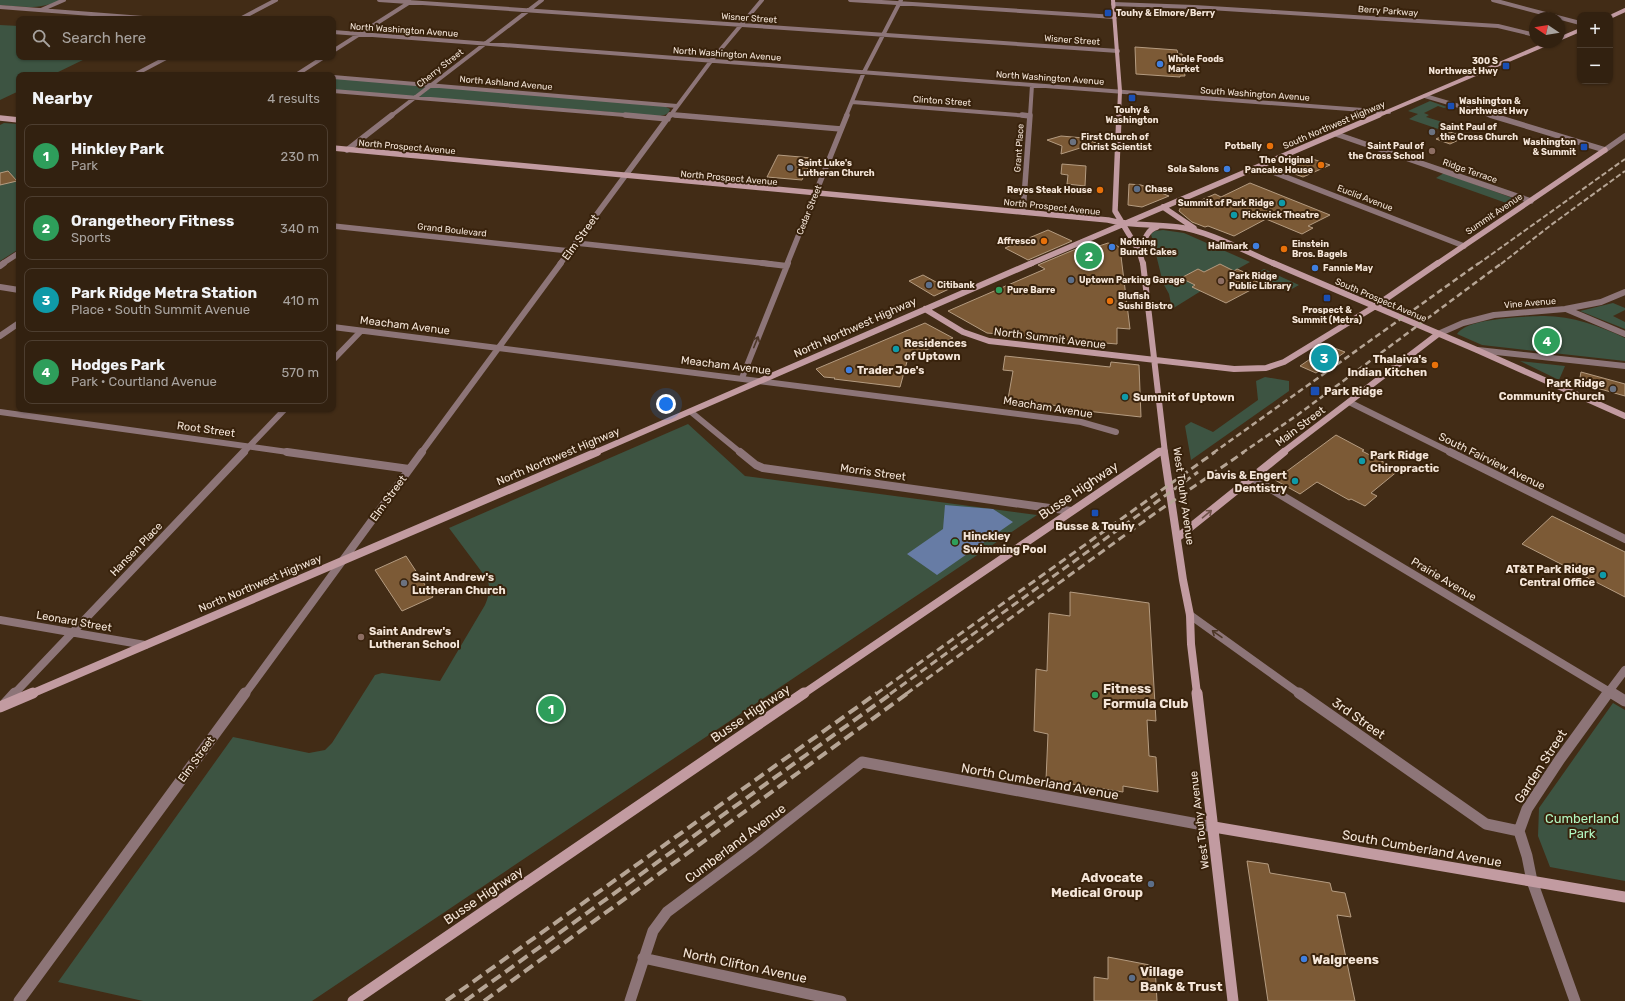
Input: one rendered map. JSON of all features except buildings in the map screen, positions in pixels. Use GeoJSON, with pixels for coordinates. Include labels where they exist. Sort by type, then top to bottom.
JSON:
{"type":"FeatureCollection","features":[{"type":"Feature","properties":{"kind":"main road","name":"West Touhy Avenue"},"geometry":{"type":"LineString","coordinates":[[1113,2],[1120,91],[1115,211],[1124,224],[1140,255],[1144,267],[1156,360],[1164,449],[1190,615],[1191,644],[1214,827],[1233,1001]]}},
{"type":"Feature","properties":{"kind":"main road"},"geometry":{"type":"LineString","coordinates":[[1613,16],[1625,10]]}},
{"type":"Feature","properties":{"kind":"main road"},"geometry":{"type":"LineString","coordinates":[[1565,36],[1577,31]]}},
{"type":"Feature","properties":{"kind":"main road","name":"South Northwest Highway"},"geometry":{"type":"LineString","coordinates":[[1124,224],[1537,48]]}},
{"type":"Feature","properties":{"kind":"main road"},"geometry":{"type":"LineString","coordinates":[[0,118],[16,120]]}},
{"type":"Feature","properties":{"kind":"main road","name":"North Prospect Avenue"},"geometry":{"type":"LineString","coordinates":[[336,148],[1108,220],[1124,224]]}},
{"type":"Feature","properties":{"kind":"main road","name":"Summit Avenue"},"geometry":{"type":"LineString","coordinates":[[1156,360],[1234,369],[1271,367],[1284,362],[1374,307],[1605,150]]}},
{"type":"Feature","properties":{"kind":"main road"},"geometry":{"type":"LineString","coordinates":[[1163,207],[1199,232]]}},
{"type":"Feature","properties":{"kind":"main road","name":"South Prospect Avenue"},"geometry":{"type":"LineString","coordinates":[[1124,224],[1160,226],[1199,232],[1477,350],[1625,416]]}},
{"type":"Feature","properties":{"kind":"main road","name":"North Northwest Highway"},"geometry":{"type":"LineString","coordinates":[[2,706],[691,412],[925,309],[1124,224]]}},
{"type":"Feature","properties":{"kind":"main road"},"geometry":{"type":"LineString","coordinates":[[1140,255],[1147,233],[1150,229],[1160,226]]}},
{"type":"Feature","properties":{"kind":"main road","name":"North Summit Avenue"},"geometry":{"type":"LineString","coordinates":[[925,309],[963,332],[989,341],[1156,360]]}},
{"type":"Feature","properties":{"kind":"main road","name":"Main Street"},"geometry":{"type":"LineString","coordinates":[[1177,538],[1251,477],[1438,334]]}},
{"type":"Feature","properties":{"kind":"main road","name":"Busse Highway"},"geometry":{"type":"LineString","coordinates":[[353,1001],[1164,449]]}},
{"type":"Feature","properties":{"kind":"main road","name":"South Cumberland Avenue"},"geometry":{"type":"LineString","coordinates":[[1214,827],[1625,896]]}},
{"type":"Feature","properties":{"kind":"street"},"geometry":{"type":"LineString","coordinates":[[39,10],[64,0]]}},
{"type":"Feature","properties":{"kind":"street"},"geometry":{"type":"LineString","coordinates":[[246,16],[276,0]]}},
{"type":"Feature","properties":{"kind":"street","name":"Wisner Street"},"geometry":{"type":"LineString","coordinates":[[380,0],[1118,51]]}},
{"type":"Feature","properties":{"kind":"street","name":"Cherry Street"},"geometry":{"type":"LineString","coordinates":[[347,150],[542,0]]}},
{"type":"Feature","properties":{"kind":"street","name":"Elm Street"},"geometry":{"type":"LineString","coordinates":[[19,1001],[625,176],[711,61],[762,0]]}},
{"type":"Feature","properties":{"kind":"street"},"geometry":{"type":"LineString","coordinates":[[850,0],[900,2],[1114,17]]}},
{"type":"Feature","properties":{"kind":"street"},"geometry":{"type":"LineString","coordinates":[[1493,0],[1577,22]]}},
{"type":"Feature","properties":{"kind":"street"},"geometry":{"type":"LineString","coordinates":[[336,49],[411,1]]}},
{"type":"Feature","properties":{"kind":"street","name":"Cedar Street"},"geometry":{"type":"LineString","coordinates":[[742,378],[864,72],[900,2]]}},
{"type":"Feature","properties":{"kind":"street","name":"Berry Parkway"},"geometry":{"type":"LineString","coordinates":[[1113,2],[1192,11],[1517,30],[1529,33]]}},
{"type":"Feature","properties":{"kind":"street"},"geometry":{"type":"LineString","coordinates":[[0,8],[117,16]]}},
{"type":"Feature","properties":{"kind":"street","name":"North Washington Avenue"},"geometry":{"type":"LineString","coordinates":[[336,32],[1120,91]]}},
{"type":"Feature","properties":{"kind":"street"},"geometry":{"type":"LineString","coordinates":[[140,72],[162,60]]}},
{"type":"Feature","properties":{"kind":"street"},"geometry":{"type":"LineString","coordinates":[[300,72],[319,60]]}},
{"type":"Feature","properties":{"kind":"street","name":"North Ashland Avenue"},"geometry":{"type":"LineString","coordinates":[[336,77],[677,106]]}},
{"type":"Feature","properties":{"kind":"street","name":"Grant Place"},"geometry":{"type":"LineString","coordinates":[[1023,212],[1032,85]]}},
{"type":"Feature","properties":{"kind":"street"},"geometry":{"type":"LineString","coordinates":[[336,91],[842,129]]}},
{"type":"Feature","properties":{"kind":"street","name":"South Washington Avenue"},"geometry":{"type":"LineString","coordinates":[[1120,91],[1389,112]]}},
{"type":"Feature","properties":{"kind":"street"},"geometry":{"type":"LineString","coordinates":[[1425,96],[1605,150]]}},
{"type":"Feature","properties":{"kind":"street","name":"Clinton Street"},"geometry":{"type":"LineString","coordinates":[[852,102],[1030,116]]}},
{"type":"Feature","properties":{"kind":"street","name":"Ridge Terrace"},"geometry":{"type":"LineString","coordinates":[[1336,134],[1531,201]]}},
{"type":"Feature","properties":{"kind":"street","name":"Summit Avenue"},"geometry":{"type":"LineString","coordinates":[[1605,150],[1625,136]]}},
{"type":"Feature","properties":{"kind":"street","name":"Euclid Avenue"},"geometry":{"type":"LineString","coordinates":[[1260,167],[1464,246]]}},
{"type":"Feature","properties":{"kind":"street","name":"Grand Boulevard"},"geometry":{"type":"LineString","coordinates":[[336,226],[570,251]]}},
{"type":"Feature","properties":{"kind":"street"},"geometry":{"type":"LineString","coordinates":[[576,243],[787,266]]}},
{"type":"Feature","properties":{"kind":"street"},"geometry":{"type":"LineString","coordinates":[[0,266],[16,255]]}},
{"type":"Feature","properties":{"kind":"street"},"geometry":{"type":"LineString","coordinates":[[0,288],[16,290]]}},
{"type":"Feature","properties":{"kind":"street","name":"Vine Avenue"},"geometry":{"type":"LineString","coordinates":[[1438,334],[1463,323],[1494,315],[1565,309],[1601,302],[1625,292]]}},
{"type":"Feature","properties":{"kind":"street"},"geometry":{"type":"LineString","coordinates":[[1565,309],[1625,334]]}},
{"type":"Feature","properties":{"kind":"street"},"geometry":{"type":"LineString","coordinates":[[0,336],[16,325]]}},
{"type":"Feature","properties":{"kind":"street","name":"Meacham Avenue"},"geometry":{"type":"LineString","coordinates":[[336,328],[742,378],[1082,422],[1116,432]]}},
{"type":"Feature","properties":{"kind":"street"},"geometry":{"type":"LineString","coordinates":[[336,357],[361,331]]}},
{"type":"Feature","properties":{"kind":"street"},"geometry":{"type":"LineString","coordinates":[[1477,350],[1625,366]]}},
{"type":"Feature","properties":{"kind":"street","name":"South Fairview Avenue"},"geometry":{"type":"LineString","coordinates":[[1349,402],[1625,539]]}},
{"type":"Feature","properties":{"kind":"street","name":"Root Street"},"geometry":{"type":"LineString","coordinates":[[0,412],[409,469]]}},
{"type":"Feature","properties":{"kind":"street","name":"Hansen Place"},"geometry":{"type":"LineString","coordinates":[[2,706],[282,412]]}},
{"type":"Feature","properties":{"kind":"street","name":"Morris Street"},"geometry":{"type":"LineString","coordinates":[[691,412],[756,465],[762,468],[1071,511]]}},
{"type":"Feature","properties":{"kind":"street","name":"Prairie Avenue"},"geometry":{"type":"LineString","coordinates":[[1251,477],[1625,700]]}},
{"type":"Feature","properties":{"kind":"street","name":"3rd Street"},"geometry":{"type":"LineString","coordinates":[[1190,615],[1350,730],[1486,824],[1519,831]]}},
{"type":"Feature","properties":{"kind":"street","name":"Leonard Street"},"geometry":{"type":"LineString","coordinates":[[0,620],[145,645]]}},
{"type":"Feature","properties":{"kind":"street","name":"Garden Street"},"geometry":{"type":"LineString","coordinates":[[1519,831],[1527,809],[1560,759],[1625,670]]}},
{"type":"Feature","properties":{"kind":"street","name":"North Cumberland Avenue"},"geometry":{"type":"LineString","coordinates":[[862,762],[1214,827]]}},
{"type":"Feature","properties":{"kind":"street","name":"Cumberland Avenue"},"geometry":{"type":"LineString","coordinates":[[643,958],[653,931],[667,912],[754,847],[862,762]]}},
{"type":"Feature","properties":{"kind":"street"},"geometry":{"type":"LineString","coordinates":[[1519,831],[1527,856],[1532,881],[1576,1001]]}},
{"type":"Feature","properties":{"kind":"street"},"geometry":{"type":"LineString","coordinates":[[630,1001],[643,958]]}},
{"type":"Feature","properties":{"kind":"street","name":"North Clifton Avenue"},"geometry":{"type":"LineString","coordinates":[[643,958],[841,1001]]}},
{"type":"Feature","properties":{"kind":"green space"},"geometry":{"type":"Polygon","coordinates":[[[0,0],[62,0],[38,7],[31,7],[0,5],[0,0]]]}},
{"type":"Feature","properties":{"kind":"green space"},"geometry":{"type":"Polygon","coordinates":[[[0,25],[16,26],[16,60],[83,60],[58,72],[16,72],[16,92],[0,100],[0,25]]]}},
{"type":"Feature","properties":{"kind":"green space"},"geometry":{"type":"Polygon","coordinates":[[[336,78],[664,106],[670,109],[669,112],[660,116],[336,90],[336,78]]]}},
{"type":"Feature","properties":{"kind":"green space"},"geometry":{"type":"Polygon","coordinates":[[[1430,101],[1447,107],[1444,108],[1438,106],[1424,113],[1429,115],[1426,117],[1459,127],[1447,132],[1409,119],[1418,114],[1408,111],[1430,101]]]}},
{"type":"Feature","properties":{"kind":"green space"},"geometry":{"type":"Polygon","coordinates":[[[4,123],[16,124],[16,251],[0,261],[0,125],[4,123]]]}},
{"type":"Feature","properties":{"kind":"green space"},"geometry":{"type":"Polygon","coordinates":[[[1444,173],[1518,200],[1509,204],[1436,178],[1444,173]]]}},
{"type":"Feature","properties":{"kind":"green space"},"geometry":{"type":"Polygon","coordinates":[[[1163,230],[1184,233],[1250,262],[1234,271],[1220,264],[1204,272],[1198,269],[1181,278],[1195,285],[1192,287],[1201,291],[1172,309],[1169,294],[1163,283],[1151,234],[1155,231],[1163,230]]]}},
{"type":"Feature","properties":{"kind":"green space"},"geometry":{"type":"Polygon","coordinates":[[[1264,269],[1299,285],[1290,290],[1283,291],[1251,275],[1264,269]]]}},
{"type":"Feature","properties":{"kind":"green space"},"geometry":{"type":"Polygon","coordinates":[[[1613,303],[1625,308],[1625,310],[1613,316],[1625,322],[1625,329],[1580,311],[1613,303]]]}},
{"type":"Feature","properties":{"kind":"green space"},"geometry":{"type":"Polygon","coordinates":[[[1540,316],[1573,319],[1605,329],[1625,338],[1625,361],[1482,345],[1457,334],[1463,329],[1472,325],[1496,319],[1540,316]]]}},
{"type":"Feature","properties":{"kind":"green space"},"geometry":{"type":"Polygon","coordinates":[[[1520,361],[1565,366],[1559,380],[1520,361]]]}},
{"type":"Feature","properties":{"kind":"green space"},"geometry":{"type":"Polygon","coordinates":[[[1265,377],[1289,381],[1289,391],[1191,460],[1185,426],[1191,422],[1213,432],[1258,400],[1256,381],[1265,377]]]}},
{"type":"Feature","properties":{"kind":"green space"},"geometry":{"type":"Polygon","coordinates":[[[688,424],[745,476],[1037,515],[312,1001],[143,1001],[58,982],[233,737],[309,753],[325,750],[332,743],[375,675],[382,673],[440,681],[485,605],[489,589],[487,579],[449,528],[688,424]]]}},
{"type":"Feature","properties":{"kind":"green space","name":"Cumberland Park"},"geometry":{"type":"Polygon","coordinates":[[[1613,703],[1625,710],[1625,881],[1550,867],[1538,836],[1539,808],[1613,703]]]}},
{"type":"Feature","properties":{"kind":"water","name":"Hinckley Swimming Pool"},"geometry":{"type":"Polygon","coordinates":[[[945,505],[993,509],[1013,522],[937,575],[907,554],[943,529],[945,505]]]}},
{"type":"Feature","properties":{"kind":"railway"},"geometry":{"type":"LineString","coordinates":[[1478,264],[1625,159]]}},
{"type":"Feature","properties":{"kind":"railway"},"geometry":{"type":"LineString","coordinates":[[1501,264],[1625,171]]}},
{"type":"Feature","properties":{"kind":"railway"},"geometry":{"type":"LineString","coordinates":[[1213,453],[1479,263]]}},
{"type":"Feature","properties":{"kind":"railway"},"geometry":{"type":"LineString","coordinates":[[1242,453],[1296,416],[1502,263]]}},
{"type":"Feature","properties":{"kind":"railway"},"geometry":{"type":"LineString","coordinates":[[876,694],[1215,452]]}},
{"type":"Feature","properties":{"kind":"railway"},"geometry":{"type":"LineString","coordinates":[[906,694],[1154,514],[1244,452]]}},
{"type":"Feature","properties":{"kind":"railway"},"geometry":{"type":"LineString","coordinates":[[890,694],[1198,472]]}},
{"type":"Feature","properties":{"kind":"railway"},"geometry":{"type":"LineString","coordinates":[[446,1001],[877,693]]}},
{"type":"Feature","properties":{"kind":"railway"},"geometry":{"type":"LineString","coordinates":[[465,1001],[892,693]]}},
{"type":"Feature","properties":{"kind":"railway"},"geometry":{"type":"LineString","coordinates":[[484,1001],[908,693]]}},
{"type":"Feature","properties":{"kind":"place","name":"Touhy & Elmore/Berry"},"geometry":{"type":"Point","coordinates":[1108,13]}},
{"type":"Feature","properties":{"kind":"place","name":"Whole Foods Market"},"geometry":{"type":"Point","coordinates":[1160,64]}},
{"type":"Feature","properties":{"kind":"place","name":"300 S Northwest Hwy"},"geometry":{"type":"Point","coordinates":[1506,66]}},
{"type":"Feature","properties":{"kind":"place","name":"Touhy & Washington"},"geometry":{"type":"Point","coordinates":[1132,98]}},
{"type":"Feature","properties":{"kind":"place","name":"Washington & Northwest Hwy"},"geometry":{"type":"Point","coordinates":[1451,106]}},
{"type":"Feature","properties":{"kind":"place","name":"Saint Paul of the Cross Church"},"geometry":{"type":"Point","coordinates":[1432,132]}},
{"type":"Feature","properties":{"kind":"place","name":"First Church of Christ Scientist"},"geometry":{"type":"Point","coordinates":[1073,142]}},
{"type":"Feature","properties":{"kind":"place","name":"Potbelly"},"geometry":{"type":"Point","coordinates":[1270,146]}},
{"type":"Feature","properties":{"kind":"place","name":"Washington & Summit"},"geometry":{"type":"Point","coordinates":[1584,147]}},
{"type":"Feature","properties":{"kind":"place","name":"Saint Paul of the Cross School"},"geometry":{"type":"Point","coordinates":[1432,151]}},
{"type":"Feature","properties":{"kind":"place","name":"The Original Pancake House"},"geometry":{"type":"Point","coordinates":[1321,165]}},
{"type":"Feature","properties":{"kind":"place","name":"Saint Luke's Lutheran Church"},"geometry":{"type":"Point","coordinates":[790,168]}},
{"type":"Feature","properties":{"kind":"place","name":"Sola Salons"},"geometry":{"type":"Point","coordinates":[1227,169]}},
{"type":"Feature","properties":{"kind":"place","name":"Chase"},"geometry":{"type":"Point","coordinates":[1137,189]}},
{"type":"Feature","properties":{"kind":"place","name":"Reyes Steak House"},"geometry":{"type":"Point","coordinates":[1100,190]}},
{"type":"Feature","properties":{"kind":"place","name":"Summit of Park Ridge"},"geometry":{"type":"Point","coordinates":[1282,203]}},
{"type":"Feature","properties":{"kind":"place","name":"Pickwick Theatre"},"geometry":{"type":"Point","coordinates":[1234,215]}},
{"type":"Feature","properties":{"kind":"place","name":"Affresco"},"geometry":{"type":"Point","coordinates":[1044,241]}},
{"type":"Feature","properties":{"kind":"place","name":"Hallmark"},"geometry":{"type":"Point","coordinates":[1256,246]}},
{"type":"Feature","properties":{"kind":"place","name":"Nothing Bundt Cakes"},"geometry":{"type":"Point","coordinates":[1112,247]}},
{"type":"Feature","properties":{"kind":"place","name":"Einstein Bros. Bagels"},"geometry":{"type":"Point","coordinates":[1284,249]}},
{"type":"Feature","properties":{"kind":"place","name":"Orangetheory Fitness"},"geometry":{"type":"Point","coordinates":[1089,256]}},
{"type":"Feature","properties":{"kind":"place","name":"Fannie May"},"geometry":{"type":"Point","coordinates":[1315,268]}},
{"type":"Feature","properties":{"kind":"place","name":"Uptown Parking Garage"},"geometry":{"type":"Point","coordinates":[1071,280]}},
{"type":"Feature","properties":{"kind":"place","name":"Park Ridge Public Library"},"geometry":{"type":"Point","coordinates":[1221,281]}},
{"type":"Feature","properties":{"kind":"place","name":"Citibank"},"geometry":{"type":"Point","coordinates":[929,285]}},
{"type":"Feature","properties":{"kind":"place","name":"Pure Barre"},"geometry":{"type":"Point","coordinates":[999,290]}},
{"type":"Feature","properties":{"kind":"place","name":"Prospect & Summit (Metra)"},"geometry":{"type":"Point","coordinates":[1327,298]}},
{"type":"Feature","properties":{"kind":"place","name":"Blufish Sushi Bistro"},"geometry":{"type":"Point","coordinates":[1110,301]}},
{"type":"Feature","properties":{"kind":"place","name":"Hodges Park"},"geometry":{"type":"Point","coordinates":[1547,341]}},
{"type":"Feature","properties":{"kind":"place","name":"Residences of Uptown"},"geometry":{"type":"Point","coordinates":[896,349]}},
{"type":"Feature","properties":{"kind":"place","name":"Park Ridge Metra Station"},"geometry":{"type":"Point","coordinates":[1324,358]}},
{"type":"Feature","properties":{"kind":"place","name":"Thalaiva's Indian Kitchen"},"geometry":{"type":"Point","coordinates":[1435,365]}},
{"type":"Feature","properties":{"kind":"place","name":"Trader Joe's"},"geometry":{"type":"Point","coordinates":[849,370]}},
{"type":"Feature","properties":{"kind":"place","name":"Park Ridge Community Church"},"geometry":{"type":"Point","coordinates":[1613,389]}},
{"type":"Feature","properties":{"kind":"place","name":"Park Ridge"},"geometry":{"type":"Point","coordinates":[1315,391]}},
{"type":"Feature","properties":{"kind":"place","name":"Summit of Uptown"},"geometry":{"type":"Point","coordinates":[1125,397]}},
{"type":"Feature","properties":{"kind":"place","name":"Park Ridge Chiropractic"},"geometry":{"type":"Point","coordinates":[1362,461]}},
{"type":"Feature","properties":{"kind":"place","name":"Davis & Engert Dentistry"},"geometry":{"type":"Point","coordinates":[1295,481]}},
{"type":"Feature","properties":{"kind":"place","name":"Busse & Touhy"},"geometry":{"type":"Point","coordinates":[1095,513]}},
{"type":"Feature","properties":{"kind":"place","name":"Hinckley Swimming Pool"},"geometry":{"type":"Point","coordinates":[955,542]}},
{"type":"Feature","properties":{"kind":"place","name":"AT&T Park Ridge Central Office"},"geometry":{"type":"Point","coordinates":[1603,575]}},
{"type":"Feature","properties":{"kind":"place","name":"Saint Andrew's Lutheran Church"},"geometry":{"type":"Point","coordinates":[404,583]}},
{"type":"Feature","properties":{"kind":"place","name":"Saint Andrew's Lutheran School"},"geometry":{"type":"Point","coordinates":[361,637]}},
{"type":"Feature","properties":{"kind":"place","name":"Fitness Formula Club"},"geometry":{"type":"Point","coordinates":[1095,695]}},
{"type":"Feature","properties":{"kind":"place","name":"Hinkley Park"},"geometry":{"type":"Point","coordinates":[551,709]}},
{"type":"Feature","properties":{"kind":"place","name":"Advocate Medical Group"},"geometry":{"type":"Point","coordinates":[1151,884]}},
{"type":"Feature","properties":{"kind":"place","name":"Walgreens"},"geometry":{"type":"Point","coordinates":[1304,959]}},
{"type":"Feature","properties":{"kind":"place","name":"Village Bank & Trust"},"geometry":{"type":"Point","coordinates":[1132,978]}}]}
